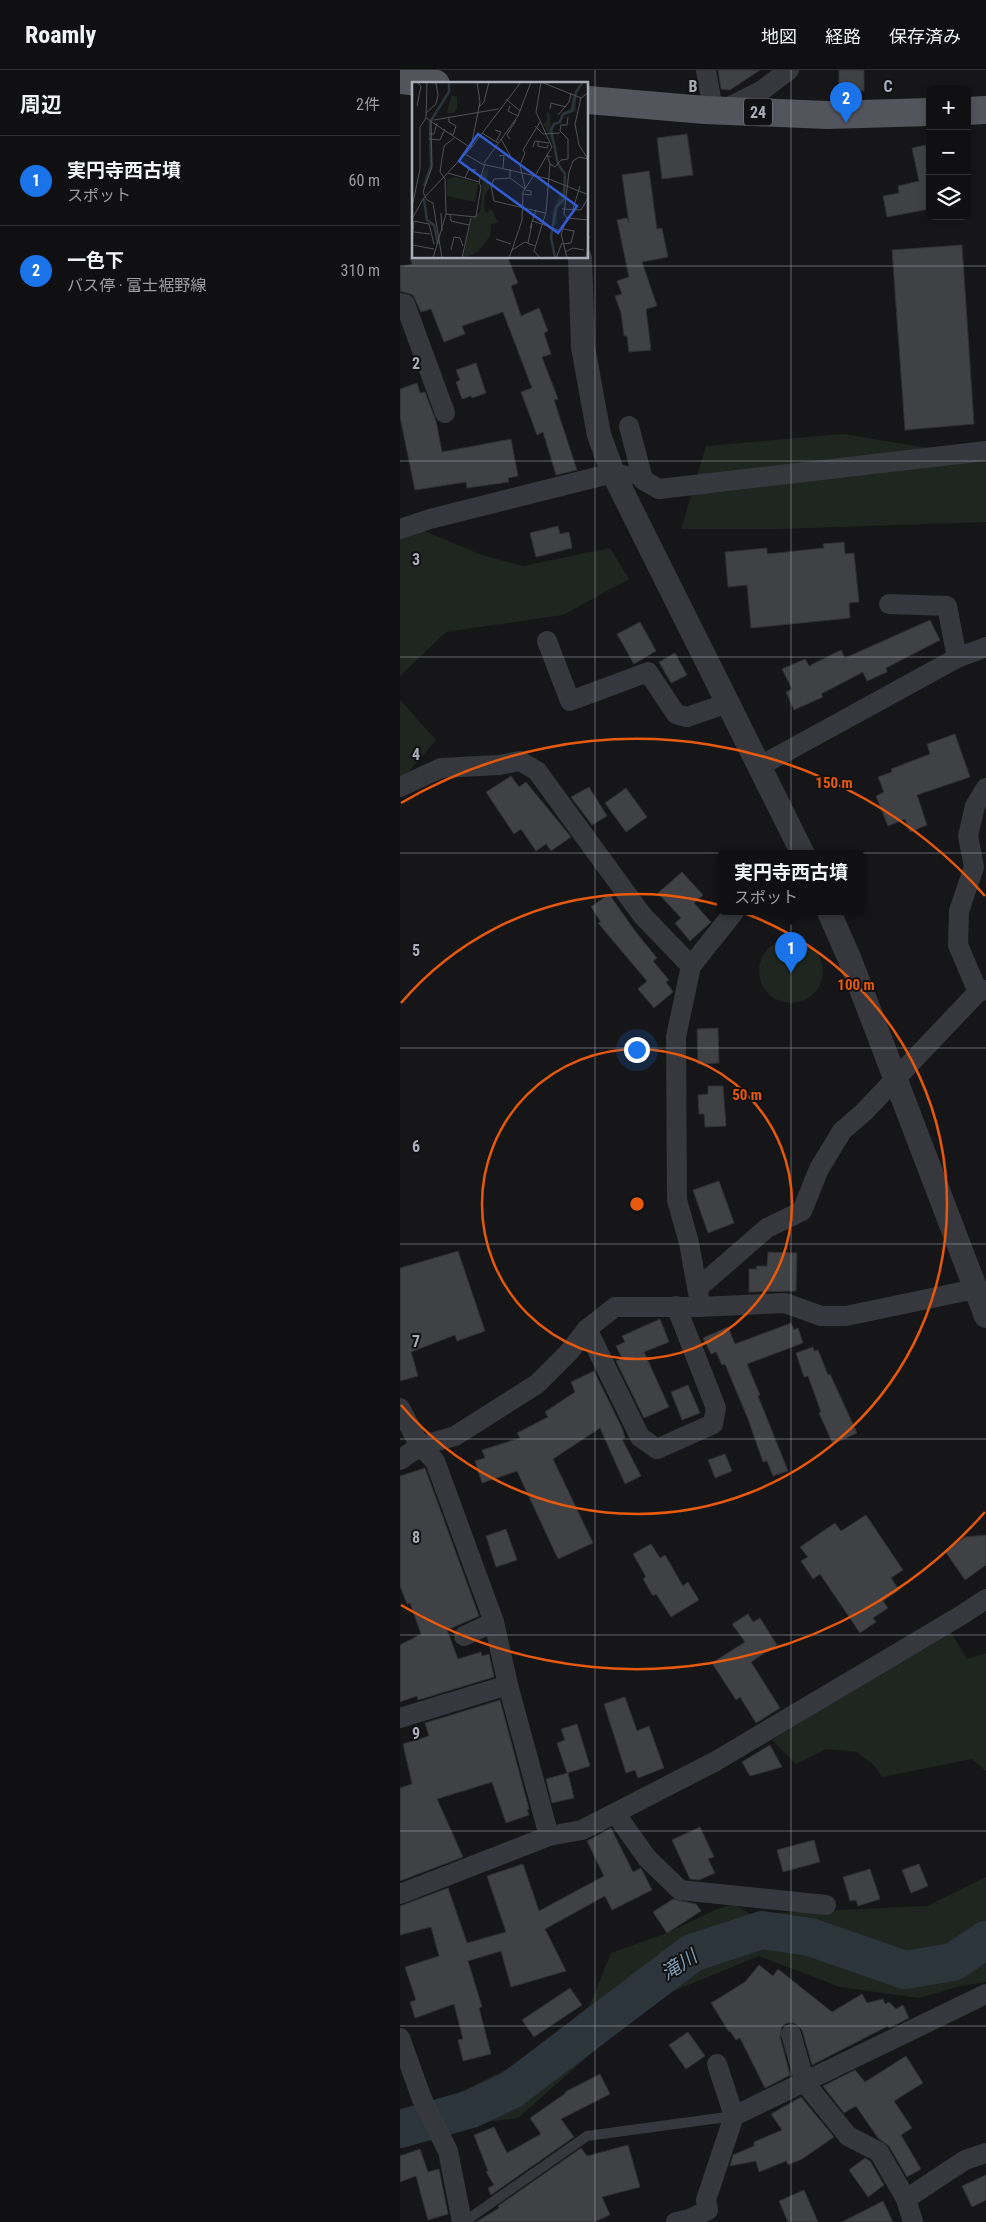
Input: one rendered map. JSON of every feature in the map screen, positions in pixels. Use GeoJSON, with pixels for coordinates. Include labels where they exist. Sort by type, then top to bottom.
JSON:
{"type":"FeatureCollection","features":[{"type":"Feature","properties":{"kind":"main road","name":"24"},"geometry":{"type":"LineString","coordinates":[[589,100],[717,110],[827,114],[926,112]]}},
{"type":"Feature","properties":{"kind":"main road"},"geometry":{"type":"LineString","coordinates":[[971,110],[986,110]]}},
{"type":"Feature","properties":{"kind":"street"},"geometry":{"type":"LineString","coordinates":[[706,70],[717,110],[761,91],[789,70]]}},
{"type":"Feature","properties":{"kind":"street"},"geometry":{"type":"LineString","coordinates":[[580,259],[583,347],[599,435],[613,473],[801,850]]}},
{"type":"Feature","properties":{"kind":"street"},"geometry":{"type":"LineString","coordinates":[[400,303],[405,304],[445,413]]}},
{"type":"Feature","properties":{"kind":"street"},"geometry":{"type":"LineString","coordinates":[[630,426],[643,480]]}},
{"type":"Feature","properties":{"kind":"street"},"geometry":{"type":"LineString","coordinates":[[400,529],[430,519],[613,473],[643,480],[659,489],[986,451]]}},
{"type":"Feature","properties":{"kind":"street"},"geometry":{"type":"LineString","coordinates":[[890,604],[947,606],[957,658]]}},
{"type":"Feature","properties":{"kind":"street"},"geometry":{"type":"LineString","coordinates":[[547,641],[570,701],[648,672],[676,714],[687,717],[728,703]]}},
{"type":"Feature","properties":{"kind":"street"},"geometry":{"type":"LineString","coordinates":[[760,766],[957,658],[986,648]]}},
{"type":"Feature","properties":{"kind":"street"},"geometry":{"type":"LineString","coordinates":[[400,787],[441,768],[499,765],[520,761],[537,771],[642,915],[691,966]]}},
{"type":"Feature","properties":{"kind":"street"},"geometry":{"type":"LineString","coordinates":[[698,1298],[767,1228],[802,1211],[819,1169],[842,1132],[982,991],[958,945],[959,911],[974,867],[968,836],[975,806],[986,788]]}},
{"type":"Feature","properties":{"kind":"street"},"geometry":{"type":"LineString","coordinates":[[698,1298],[677,1200],[676,1037],[691,966],[732,915]]}},
{"type":"Feature","properties":{"kind":"street"},"geometry":{"type":"LineString","coordinates":[[400,1460],[420,1446],[455,1436],[536,1384],[569,1352],[587,1329],[615,1307],[676,1306],[698,1298],[785,1303],[821,1316],[846,1316],[982,1303],[830,915]]}},
{"type":"Feature","properties":{"kind":"street"},"geometry":{"type":"LineString","coordinates":[[587,1329],[640,1436],[657,1449],[713,1424],[716,1408],[676,1306]]}},
{"type":"Feature","properties":{"kind":"street"},"geometry":{"type":"LineString","coordinates":[[400,1408],[420,1446],[435,1461],[494,1622],[508,1685],[549,1836]]}},
{"type":"Feature","properties":{"kind":"street"},"geometry":{"type":"LineString","coordinates":[[400,1894],[549,1836],[582,1830],[716,1761],[986,1599]]}},
{"type":"Feature","properties":{"kind":"street"},"geometry":{"type":"LineString","coordinates":[[464,1636],[494,1622]]}},
{"type":"Feature","properties":{"kind":"street"},"geometry":{"type":"LineString","coordinates":[[400,1718],[508,1685]]}},
{"type":"Feature","properties":{"kind":"street"},"geometry":{"type":"LineString","coordinates":[[615,1813],[647,1858],[680,1890],[826,1905]]}},
{"type":"Feature","properties":{"kind":"street"},"geometry":{"type":"LineString","coordinates":[[734,2116],[986,1994]]}},
{"type":"Feature","properties":{"kind":"street"},"geometry":{"type":"LineString","coordinates":[[791,2034],[805,2083],[848,2136],[879,2152],[906,2199],[914,2222]]}},
{"type":"Feature","properties":{"kind":"street"},"geometry":{"type":"LineString","coordinates":[[400,2038],[422,2099],[448,2151],[463,2222]]}},
{"type":"Feature","properties":{"kind":"street"},"geometry":{"type":"LineString","coordinates":[[676,2222],[710,2216],[706,2200],[734,2116],[717,2064]]}},
{"type":"Feature","properties":{"kind":"street"},"geometry":{"type":"LineString","coordinates":[[906,2199],[964,2160],[986,2153]]}},
{"type":"Feature","properties":{"kind":"lane"},"geometry":{"type":"LineString","coordinates":[[463,2222],[586,2136],[734,2116]]}},
{"type":"Feature","properties":{"kind":"shaded area"},"geometry":{"type":"Polygon","coordinates":[[[843,434],[964,454],[986,444],[986,522],[779,529],[681,529],[706,446],[843,434]]]}},
{"type":"Feature","properties":{"kind":"shaded area"},"geometry":{"type":"Polygon","coordinates":[[[412,526],[482,555],[523,566],[610,548],[629,579],[563,615],[446,632],[400,676],[400,536],[412,526]]]}},
{"type":"Feature","properties":{"kind":"shaded area"},"geometry":{"type":"Polygon","coordinates":[[[400,700],[436,740],[400,782],[400,700]]]}},
{"type":"Feature","properties":{"kind":"shaded area"},"geometry":{"type":"Polygon","coordinates":[[[785,939],[797,939],[814,948],[821,959],[823,971],[821,983],[814,994],[797,1003],[785,1003],[773,998],[764,989],[759,977],[759,965],[764,953],[773,944],[785,939]]]}},
{"type":"Feature","properties":{"kind":"shaded area"},"geometry":{"type":"Polygon","coordinates":[[[950,1631],[967,1659],[986,1653],[986,1771],[972,1759],[882,1777],[874,1765],[857,1752],[826,1749],[796,1764],[772,1740],[950,1631]]]}},
{"type":"Feature","properties":{"kind":"shaded area"},"geometry":{"type":"Polygon","coordinates":[[[986,1877],[986,1982],[960,1986],[919,1998],[840,1987],[759,1956],[669,1993],[610,2037],[518,2118],[485,2122],[446,2099],[523,2061],[590,2005],[611,1953],[667,1933],[717,1909],[735,1904],[750,1914],[927,1906],[986,1877]]]}},
{"type":"Feature","properties":{"kind":"building"},"geometry":{"type":"Polygon","coordinates":[[[718,70],[760,70],[730,90],[721,89],[718,70]]]}},
{"type":"Feature","properties":{"kind":"building"},"geometry":{"type":"Polygon","coordinates":[[[839,70],[864,70],[864,91],[839,91],[839,70]]]}},
{"type":"Feature","properties":{"kind":"building"},"geometry":{"type":"Polygon","coordinates":[[[687,134],[693,175],[662,179],[657,138],[687,134]]]}},
{"type":"Feature","properties":{"kind":"building"},"geometry":{"type":"Polygon","coordinates":[[[926,145],[926,210],[887,217],[883,196],[899,193],[898,186],[919,181],[912,148],[926,145]]]}},
{"type":"Feature","properties":{"kind":"building"},"geometry":{"type":"Polygon","coordinates":[[[649,171],[657,229],[662,228],[668,257],[642,262],[657,306],[646,309],[651,350],[629,352],[627,336],[624,336],[621,313],[615,296],[622,294],[617,281],[629,277],[617,220],[627,218],[629,223],[622,175],[649,171]]]}},
{"type":"Feature","properties":{"kind":"building"},"geometry":{"type":"Polygon","coordinates":[[[962,245],[974,424],[905,430],[892,250],[962,245]]]}},
{"type":"Feature","properties":{"kind":"building"},"geometry":{"type":"Polygon","coordinates":[[[410,258],[508,259],[518,283],[511,286],[521,316],[539,308],[548,331],[544,333],[551,354],[542,357],[558,399],[554,400],[577,470],[556,475],[543,432],[537,435],[521,392],[532,388],[503,312],[462,326],[465,334],[444,342],[431,309],[421,312],[413,295],[400,291],[400,267],[412,264],[410,258]]]}},
{"type":"Feature","properties":{"kind":"building"},"geometry":{"type":"Polygon","coordinates":[[[476,363],[486,393],[462,399],[456,382],[460,380],[456,370],[476,363]]]}},
{"type":"Feature","properties":{"kind":"building"},"geometry":{"type":"Polygon","coordinates":[[[417,383],[420,393],[425,392],[436,421],[442,452],[511,439],[518,476],[508,478],[509,482],[467,488],[466,482],[415,490],[400,417],[400,389],[417,383]]]}},
{"type":"Feature","properties":{"kind":"building"},"geometry":{"type":"Polygon","coordinates":[[[558,526],[560,534],[569,532],[572,548],[536,557],[530,533],[558,526]]]}},
{"type":"Feature","properties":{"kind":"building"},"geometry":{"type":"Polygon","coordinates":[[[844,542],[845,554],[854,553],[859,602],[849,603],[850,618],[751,628],[747,585],[728,587],[725,552],[767,548],[767,554],[824,548],[823,544],[844,542]]]}},
{"type":"Feature","properties":{"kind":"building"},"geometry":{"type":"Polygon","coordinates":[[[930,620],[940,640],[886,668],[887,672],[867,681],[863,672],[821,694],[823,697],[794,710],[786,692],[792,689],[782,669],[805,659],[809,666],[841,650],[845,658],[930,620]]]}},
{"type":"Feature","properties":{"kind":"building"},"geometry":{"type":"Polygon","coordinates":[[[640,622],[656,651],[634,664],[617,634],[640,622]]]}},
{"type":"Feature","properties":{"kind":"building"},"geometry":{"type":"Polygon","coordinates":[[[675,653],[687,675],[671,683],[659,662],[675,653]]]}},
{"type":"Feature","properties":{"kind":"building"},"geometry":{"type":"Polygon","coordinates":[[[955,734],[970,777],[917,795],[927,825],[910,832],[905,819],[888,826],[876,796],[884,792],[878,777],[892,772],[891,769],[930,754],[927,744],[955,734]]]}},
{"type":"Feature","properties":{"kind":"building"},"geometry":{"type":"Polygon","coordinates":[[[511,776],[519,787],[526,782],[571,837],[551,851],[546,844],[536,851],[521,829],[514,834],[486,792],[511,776]]]}},
{"type":"Feature","properties":{"kind":"building"},"geometry":{"type":"Polygon","coordinates":[[[589,787],[607,816],[592,825],[571,797],[589,787]]]}},
{"type":"Feature","properties":{"kind":"building"},"geometry":{"type":"Polygon","coordinates":[[[626,788],[647,817],[626,832],[605,803],[626,788]]]}},
{"type":"Feature","properties":{"kind":"building"},"geometry":{"type":"Polygon","coordinates":[[[682,872],[703,895],[694,903],[711,922],[690,941],[675,923],[681,918],[658,893],[682,872]]]}},
{"type":"Feature","properties":{"kind":"building"},"geometry":{"type":"Polygon","coordinates":[[[609,894],[657,958],[653,961],[669,980],[666,982],[673,992],[654,1008],[638,989],[647,981],[598,923],[601,922],[591,907],[609,894]]]}},
{"type":"Feature","properties":{"kind":"building"},"geometry":{"type":"Polygon","coordinates":[[[718,1028],[719,1063],[698,1064],[697,1029],[718,1028]]]}},
{"type":"Feature","properties":{"kind":"building"},"geometry":{"type":"Polygon","coordinates":[[[708,1086],[723,1086],[726,1126],[705,1127],[704,1114],[699,1114],[698,1095],[708,1094],[708,1086]]]}},
{"type":"Feature","properties":{"kind":"building"},"geometry":{"type":"Polygon","coordinates":[[[719,1181],[734,1223],[708,1233],[693,1190],[719,1181]]]}},
{"type":"Feature","properties":{"kind":"building"},"geometry":{"type":"Polygon","coordinates":[[[458,1251],[485,1331],[457,1341],[455,1335],[411,1352],[418,1376],[400,1381],[400,1268],[458,1251]]]}},
{"type":"Feature","properties":{"kind":"building"},"geometry":{"type":"Polygon","coordinates":[[[768,1252],[797,1253],[796,1291],[749,1292],[749,1269],[757,1269],[756,1266],[767,1266],[768,1252]]]}},
{"type":"Feature","properties":{"kind":"building"},"geometry":{"type":"Polygon","coordinates":[[[660,1319],[669,1342],[644,1352],[669,1407],[644,1418],[616,1361],[622,1358],[616,1346],[625,1342],[622,1336],[660,1319]]]}},
{"type":"Feature","properties":{"kind":"building"},"geometry":{"type":"Polygon","coordinates":[[[791,1323],[794,1330],[798,1328],[803,1343],[747,1364],[788,1471],[773,1476],[767,1461],[763,1462],[748,1419],[725,1364],[722,1365],[716,1352],[711,1354],[703,1338],[728,1327],[735,1344],[791,1323]]]}},
{"type":"Feature","properties":{"kind":"building"},"geometry":{"type":"Polygon","coordinates":[[[813,1347],[814,1351],[818,1350],[828,1375],[830,1374],[857,1433],[833,1444],[819,1413],[821,1412],[808,1376],[804,1377],[796,1353],[813,1347]]]}},
{"type":"Feature","properties":{"kind":"building"},"geometry":{"type":"Polygon","coordinates":[[[594,1371],[622,1428],[625,1438],[622,1439],[641,1476],[625,1484],[600,1428],[553,1459],[593,1543],[558,1559],[517,1471],[482,1483],[475,1461],[485,1458],[482,1450],[520,1438],[517,1433],[548,1417],[545,1412],[575,1392],[571,1382],[594,1371]]]}},
{"type":"Feature","properties":{"kind":"building"},"geometry":{"type":"Polygon","coordinates":[[[688,1385],[700,1413],[682,1420],[671,1392],[688,1385]]]}},
{"type":"Feature","properties":{"kind":"building"},"geometry":{"type":"Polygon","coordinates":[[[725,1454],[732,1471],[715,1478],[708,1460],[725,1454]]]}},
{"type":"Feature","properties":{"kind":"building"},"geometry":{"type":"Polygon","coordinates":[[[425,1468],[479,1616],[447,1630],[458,1659],[481,1652],[482,1656],[489,1654],[494,1677],[418,1700],[417,1696],[400,1702],[400,1645],[421,1634],[410,1603],[407,1604],[400,1586],[400,1476],[425,1468]]]}},
{"type":"Feature","properties":{"kind":"building"},"geometry":{"type":"Polygon","coordinates":[[[866,1515],[903,1570],[891,1578],[899,1590],[883,1601],[888,1608],[873,1618],[876,1622],[860,1633],[820,1574],[813,1579],[801,1561],[808,1557],[800,1547],[835,1523],[841,1531],[866,1515]]]}},
{"type":"Feature","properties":{"kind":"building"},"geometry":{"type":"Polygon","coordinates":[[[506,1529],[517,1560],[496,1567],[486,1536],[506,1529]]]}},
{"type":"Feature","properties":{"kind":"building"},"geometry":{"type":"Polygon","coordinates":[[[986,1535],[986,1565],[965,1580],[945,1551],[965,1537],[986,1535]]]}},
{"type":"Feature","properties":{"kind":"building"},"geometry":{"type":"Polygon","coordinates":[[[651,1544],[660,1558],[665,1555],[683,1586],[688,1582],[699,1600],[671,1617],[656,1594],[653,1596],[643,1579],[646,1577],[633,1554],[651,1544]]]}},
{"type":"Feature","properties":{"kind":"building"},"geometry":{"type":"Polygon","coordinates":[[[748,1614],[753,1622],[760,1618],[777,1645],[751,1662],[780,1708],[756,1723],[740,1697],[736,1700],[712,1663],[745,1642],[732,1624],[748,1614]]]}},
{"type":"Feature","properties":{"kind":"building"},"geometry":{"type":"Polygon","coordinates":[[[625,1697],[637,1731],[649,1726],[664,1768],[638,1778],[635,1770],[626,1773],[604,1704],[625,1697]]]}},
{"type":"Feature","properties":{"kind":"building"},"geometry":{"type":"Polygon","coordinates":[[[500,1700],[529,1815],[506,1823],[492,1782],[437,1799],[463,1857],[400,1881],[400,1788],[412,1784],[403,1744],[429,1736],[425,1723],[500,1700]]]}},
{"type":"Feature","properties":{"kind":"building"},"geometry":{"type":"Polygon","coordinates":[[[577,1724],[590,1766],[567,1773],[557,1743],[565,1740],[561,1729],[577,1724]]]}},
{"type":"Feature","properties":{"kind":"building"},"geometry":{"type":"Polygon","coordinates":[[[770,1745],[782,1767],[750,1776],[742,1762],[770,1745]]]}},
{"type":"Feature","properties":{"kind":"building"},"geometry":{"type":"Polygon","coordinates":[[[568,1773],[574,1798],[552,1803],[546,1779],[568,1773]]]}},
{"type":"Feature","properties":{"kind":"building"},"geometry":{"type":"Polygon","coordinates":[[[700,1827],[714,1857],[708,1859],[715,1873],[699,1880],[690,1879],[672,1840],[700,1827]]]}},
{"type":"Feature","properties":{"kind":"building"},"geometry":{"type":"Polygon","coordinates":[[[611,1828],[633,1872],[641,1868],[652,1890],[612,1910],[605,1896],[545,1929],[566,1971],[511,1987],[501,1951],[468,1961],[482,2007],[479,2008],[491,2054],[463,2061],[458,2040],[463,2039],[454,2004],[415,2018],[410,2002],[416,2000],[405,1967],[439,1956],[431,1927],[400,1935],[400,1906],[448,1888],[467,1943],[506,1932],[487,1876],[523,1864],[539,1911],[604,1876],[587,1841],[611,1828]]]}},
{"type":"Feature","properties":{"kind":"building"},"geometry":{"type":"Polygon","coordinates":[[[814,1840],[820,1862],[783,1872],[777,1850],[814,1840]]]}},
{"type":"Feature","properties":{"kind":"building"},"geometry":{"type":"Polygon","coordinates":[[[919,1864],[928,1886],[911,1893],[902,1870],[919,1864]]]}},
{"type":"Feature","properties":{"kind":"building"},"geometry":{"type":"Polygon","coordinates":[[[870,1869],[880,1899],[858,1906],[856,1900],[850,1901],[843,1877],[870,1869]]]}},
{"type":"Feature","properties":{"kind":"building"},"geometry":{"type":"Polygon","coordinates":[[[673,1899],[696,1904],[701,1911],[667,1933],[653,1912],[673,1899]]]}},
{"type":"Feature","properties":{"kind":"building"},"geometry":{"type":"Polygon","coordinates":[[[759,1965],[773,1976],[778,1969],[832,2012],[862,1994],[867,2003],[883,1999],[885,2004],[889,2002],[896,2009],[903,2005],[909,2018],[889,2028],[888,2026],[812,2065],[802,2030],[794,2023],[787,2023],[782,2026],[780,2037],[790,2075],[765,2088],[740,2038],[736,2040],[729,2032],[711,2003],[745,1982],[759,1965]]]}},
{"type":"Feature","properties":{"kind":"building"},"geometry":{"type":"Polygon","coordinates":[[[570,1988],[582,2005],[534,2037],[522,2020],[570,1988]]]}},
{"type":"Feature","properties":{"kind":"building"},"geometry":{"type":"Polygon","coordinates":[[[688,2032],[705,2056],[686,2069],[669,2045],[688,2032]]]}},
{"type":"Feature","properties":{"kind":"building"},"geometry":{"type":"Polygon","coordinates":[[[906,2056],[923,2083],[894,2101],[912,2128],[901,2135],[921,2169],[907,2177],[889,2146],[878,2138],[856,2106],[844,2113],[823,2086],[855,2070],[865,2082],[906,2056]]]}},
{"type":"Feature","properties":{"kind":"building"},"geometry":{"type":"Polygon","coordinates":[[[600,2074],[610,2094],[561,2119],[574,2137],[491,2195],[488,2188],[494,2185],[486,2172],[488,2171],[474,2135],[494,2127],[507,2153],[541,2134],[530,2118],[565,2092],[600,2074]]]}},
{"type":"Feature","properties":{"kind":"building"},"geometry":{"type":"Polygon","coordinates":[[[801,2097],[834,2137],[802,2159],[788,2165],[786,2161],[759,2172],[756,2161],[730,2166],[733,2155],[754,2146],[754,2142],[782,2130],[771,2114],[801,2097]]]}},
{"type":"Feature","properties":{"kind":"building"},"geometry":{"type":"Polygon","coordinates":[[[628,2145],[640,2187],[602,2197],[610,2215],[594,2222],[476,2222],[499,2208],[498,2206],[581,2148],[587,2156],[628,2145]]]}},
{"type":"Feature","properties":{"kind":"building"},"geometry":{"type":"Polygon","coordinates":[[[420,2149],[428,2172],[439,2169],[448,2214],[428,2220],[416,2176],[400,2182],[400,2156],[420,2149]]]}},
{"type":"Feature","properties":{"kind":"building"},"geometry":{"type":"Polygon","coordinates":[[[865,2158],[870,2161],[884,2185],[868,2197],[849,2170],[865,2158]]]}},
{"type":"Feature","properties":{"kind":"building"},"geometry":{"type":"Polygon","coordinates":[[[986,2175],[986,2200],[972,2207],[962,2186],[986,2175]]]}},
{"type":"Feature","properties":{"kind":"building"},"geometry":{"type":"Polygon","coordinates":[[[804,2190],[818,2222],[788,2222],[779,2201],[804,2190]]]}},
{"type":"Feature","properties":{"kind":"building"},"geometry":{"type":"Polygon","coordinates":[[[883,2201],[893,2222],[842,2222],[883,2201]]]}},
{"type":"Feature","properties":{"kind":"waterway","name":"滝川"},"geometry":{"type":"LineString","coordinates":[[400,2129],[471,2109],[511,2090],[692,1953],[762,1930],[810,1937],[905,1970],[953,1962],[986,1940]]}},
{"type":"Feature","properties":{"kind":"place","name":"一色下"},"geometry":{"type":"Point","coordinates":[846,123]}},
{"type":"Feature","properties":{"kind":"place","name":"実円寺西古墳"},"geometry":{"type":"Point","coordinates":[791,973]}}]}
